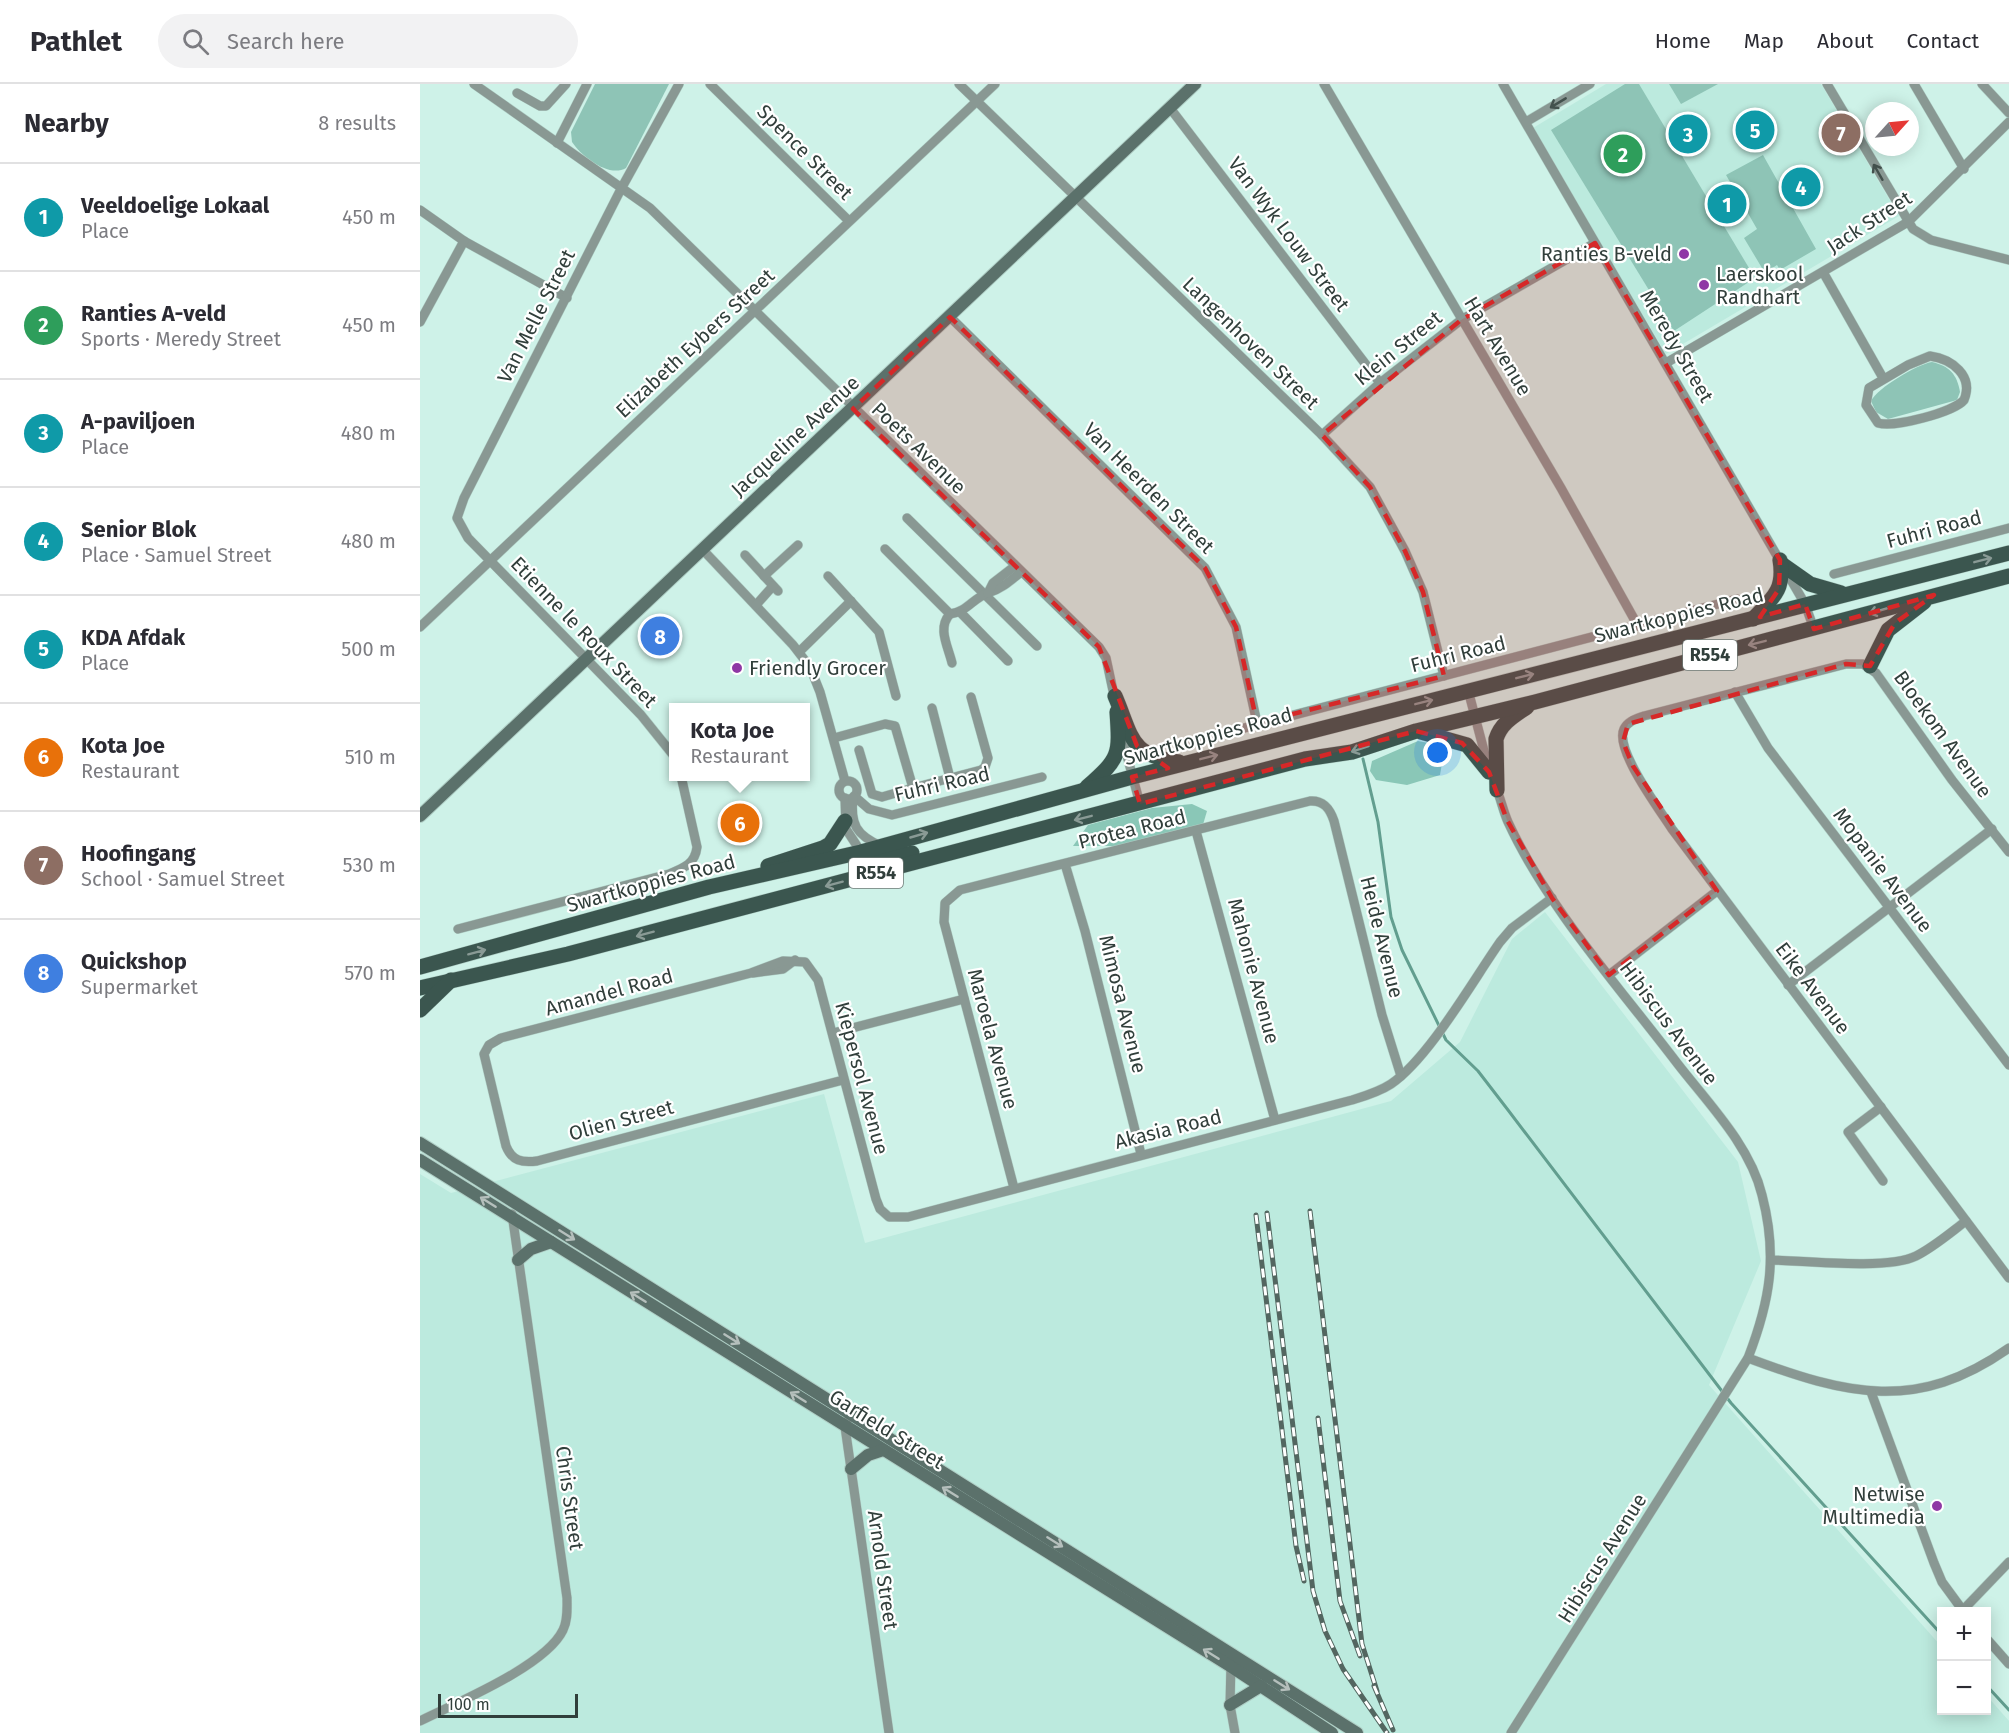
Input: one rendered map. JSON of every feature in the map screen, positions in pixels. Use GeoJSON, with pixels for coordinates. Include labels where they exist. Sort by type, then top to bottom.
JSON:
{"type":"FeatureCollection","features":[{"type":"Feature","properties":{"kind":"main road","name":"Swartkoppies Road"},"geometry":{"type":"LineString","coordinates":[[420,967],[709,887],[861,852],[1185,763],[2009,553]]}},
{"type":"Feature","properties":{"kind":"main road"},"geometry":{"type":"LineString","coordinates":[[1781,562],[1810,584],[1848,594]]}},
{"type":"Feature","properties":{"kind":"main road"},"geometry":{"type":"LineString","coordinates":[[1753,619],[1779,589],[1782,577],[1781,562]]}},
{"type":"Feature","properties":{"kind":"main road","name":"R554"},"geometry":{"type":"LineString","coordinates":[[420,988],[568,954],[1305,759],[1352,752],[1416,731],[1535,702],[2009,576]]}},
{"type":"Feature","properties":{"kind":"main road"},"geometry":{"type":"LineString","coordinates":[[1870,666],[1894,623],[1934,595]]}},
{"type":"Feature","properties":{"kind":"main road"},"geometry":{"type":"LineString","coordinates":[[1114,696],[1139,750],[1158,759],[1185,763]]}},
{"type":"Feature","properties":{"kind":"main road"},"geometry":{"type":"LineString","coordinates":[[1497,790],[1496,739],[1498,731],[1507,721],[1535,702]]}},
{"type":"Feature","properties":{"kind":"main road"},"geometry":{"type":"LineString","coordinates":[[1083,791],[1107,768],[1119,751],[1117,712]]}},
{"type":"Feature","properties":{"kind":"main road"},"geometry":{"type":"LineString","coordinates":[[1416,731],[1462,742],[1471,749],[1490,772]]}},
{"type":"Feature","properties":{"kind":"main road"},"geometry":{"type":"LineString","coordinates":[[709,887],[823,848],[830,844],[848,818]]}},
{"type":"Feature","properties":{"kind":"main road"},"geometry":{"type":"LineString","coordinates":[[861,852],[888,858],[957,844],[974,846]]}},
{"type":"Feature","properties":{"kind":"main road"},"geometry":{"type":"LineString","coordinates":[[420,1010],[451,980]]}},
{"type":"Feature","properties":{"kind":"street"},"geometry":{"type":"LineString","coordinates":[[518,93],[540,106],[546,106],[566,84]]}},
{"type":"Feature","properties":{"kind":"street"},"geometry":{"type":"LineString","coordinates":[[556,143],[587,84]]}},
{"type":"Feature","properties":{"kind":"street","name":"Van Melle Street"},"geometry":{"type":"LineString","coordinates":[[490,561],[464,533],[457,522],[458,513],[621,189],[679,84]]}},
{"type":"Feature","properties":{"kind":"street","name":"Spence Street"},"geometry":{"type":"LineString","coordinates":[[710,84],[849,221]]}},
{"type":"Feature","properties":{"kind":"street","name":"Langenhoven Street"},"geometry":{"type":"LineString","coordinates":[[959,84],[1322,435],[1370,487],[1417,573],[1444,676]]}},
{"type":"Feature","properties":{"kind":"street","name":"Elizabeth Eybers Street"},"geometry":{"type":"LineString","coordinates":[[420,627],[994,84]]}},
{"type":"Feature","properties":{"kind":"street","name":"Jacqueline Avenue"},"geometry":{"type":"LineString","coordinates":[[420,816],[587,661],[1196,84]]}},
{"type":"Feature","properties":{"kind":"street","name":"Hart Avenue"},"geometry":{"type":"LineString","coordinates":[[1324,84],[1561,488],[1638,626]]}},
{"type":"Feature","properties":{"kind":"street","name":"Meredy Street"},"geometry":{"type":"LineString","coordinates":[[1503,84],[1805,604],[1814,629]]}},
{"type":"Feature","properties":{"kind":"street"},"geometry":{"type":"LineString","coordinates":[[1526,122],[1590,84]]}},
{"type":"Feature","properties":{"kind":"street"},"geometry":{"type":"LineString","coordinates":[[1827,84],[1913,229],[1931,240],[2009,260]]}},
{"type":"Feature","properties":{"kind":"street"},"geometry":{"type":"LineString","coordinates":[[1914,84],[1964,169]]}},
{"type":"Feature","properties":{"kind":"street"},"geometry":{"type":"LineString","coordinates":[[1982,84],[2009,113]]}},
{"type":"Feature","properties":{"kind":"street","name":"Poets Avenue"},"geometry":{"type":"LineString","coordinates":[[477,85],[650,208],[1102,651],[1140,804]]}},
{"type":"Feature","properties":{"kind":"street"},"geometry":{"type":"LineString","coordinates":[[517,115],[528,100]]}},
{"type":"Feature","properties":{"kind":"street","name":"Van Wyk Louw Street"},"geometry":{"type":"LineString","coordinates":[[1170,108],[1380,383]]}},
{"type":"Feature","properties":{"kind":"street","name":"Jack Street"},"geometry":{"type":"LineString","coordinates":[[1666,363],[1908,222],[2009,122]]}},
{"type":"Feature","properties":{"kind":"street"},"geometry":{"type":"LineString","coordinates":[[420,210],[464,241],[567,298]]}},
{"type":"Feature","properties":{"kind":"street"},"geometry":{"type":"LineString","coordinates":[[420,322],[464,241]]}},
{"type":"Feature","properties":{"kind":"street","name":"Klein Street"},"geometry":{"type":"LineString","coordinates":[[1322,435],[1380,383],[1461,320],[1595,243]]}},
{"type":"Feature","properties":{"kind":"street"},"geometry":{"type":"LineString","coordinates":[[1822,272],[1883,378]]}},
{"type":"Feature","properties":{"kind":"street","name":"Van Heerden Street"},"geometry":{"type":"LineString","coordinates":[[950,317],[1205,568],[1236,627],[1257,723]]}},
{"type":"Feature","properties":{"kind":"street"},"geometry":{"type":"LineString","coordinates":[[1940,357],[1960,370],[1967,393],[1961,404],[1952,409],[1884,425],[1873,417],[1866,405],[1869,388],[1883,378],[1920,359],[1940,357]]}},
{"type":"Feature","properties":{"kind":"street"},"geometry":{"type":"LineString","coordinates":[[907,518],[987,594],[1037,646]]}},
{"type":"Feature","properties":{"kind":"street","name":"Fuhri Road"},"geometry":{"type":"LineString","coordinates":[[1834,574],[2009,528]]}},
{"type":"Feature","properties":{"kind":"street"},"geometry":{"type":"LineString","coordinates":[[764,576],[798,545]]}},
{"type":"Feature","properties":{"kind":"street"},"geometry":{"type":"LineString","coordinates":[[885,549],[950,614]]}},
{"type":"Feature","properties":{"kind":"street"},"geometry":{"type":"LineString","coordinates":[[703,550],[799,652],[818,684],[845,781]]}},
{"type":"Feature","properties":{"kind":"street"},"geometry":{"type":"LineString","coordinates":[[745,555],[776,588],[756,605]]}},
{"type":"Feature","properties":{"kind":"street","name":"Etienne le Roux Street"},"geometry":{"type":"LineString","coordinates":[[490,561],[662,738],[669,748]]}},
{"type":"Feature","properties":{"kind":"street"},"geometry":{"type":"LineString","coordinates":[[952,663],[943,631],[944,621],[950,614],[962,613],[987,594],[998,591],[1018,569]]}},
{"type":"Feature","properties":{"kind":"street"},"geometry":{"type":"LineString","coordinates":[[828,576],[881,636],[896,696]]}},
{"type":"Feature","properties":{"kind":"street","name":"Fuhri Road"},"geometry":{"type":"LineString","coordinates":[[1187,742],[1737,599]]}},
{"type":"Feature","properties":{"kind":"street"},"geometry":{"type":"LineString","coordinates":[[799,652],[850,601]]}},
{"type":"Feature","properties":{"kind":"street"},"geometry":{"type":"LineString","coordinates":[[962,613],[1008,661]]}},
{"type":"Feature","properties":{"kind":"street"},"geometry":{"type":"LineString","coordinates":[[1735,692],[1846,664],[1860,663],[1870,666]]}},
{"type":"Feature","properties":{"kind":"street","name":"Bloekom Avenue"},"geometry":{"type":"LineString","coordinates":[[1870,666],[1945,771],[2009,852]]}},
{"type":"Feature","properties":{"kind":"street","name":"Hibiscus Avenue"},"geometry":{"type":"LineString","coordinates":[[1468,690],[1490,772],[1507,820],[1552,898],[1748,1161],[1762,1194],[1770,1230],[1772,1260],[1762,1322],[1748,1358],[1511,1733]]}},
{"type":"Feature","properties":{"kind":"street","name":"Eike Avenue"},"geometry":{"type":"LineString","coordinates":[[1735,692],[1644,717],[1628,724],[1624,728],[1623,742],[1626,752],[1672,829],[1717,891],[2009,1278]]}},
{"type":"Feature","properties":{"kind":"street","name":"Mopanie Avenue"},"geometry":{"type":"LineString","coordinates":[[1735,692],[1768,748],[2009,1065]]}},
{"type":"Feature","properties":{"kind":"street"},"geometry":{"type":"LineString","coordinates":[[859,750],[872,794],[882,797],[981,770],[988,763],[971,697]]}},
{"type":"Feature","properties":{"kind":"street"},"geometry":{"type":"LineString","coordinates":[[932,708],[950,778]]}},
{"type":"Feature","properties":{"kind":"street"},"geometry":{"type":"LineString","coordinates":[[834,738],[885,724],[895,726],[913,788]]}},
{"type":"Feature","properties":{"kind":"street","name":"Fuhri Road"},"geometry":{"type":"LineString","coordinates":[[850,797],[869,809],[892,815],[913,812],[1042,777]]}},
{"type":"Feature","properties":{"kind":"street"},"geometry":{"type":"LineString","coordinates":[[458,929],[682,869],[694,859],[696,838],[682,781]]}},
{"type":"Feature","properties":{"kind":"street"},"geometry":{"type":"LineString","coordinates":[[845,781],[839,789],[850,797]]}},
{"type":"Feature","properties":{"kind":"street"},"geometry":{"type":"LineString","coordinates":[[845,781],[855,784],[857,790],[850,797],[846,829],[861,852]]}},
{"type":"Feature","properties":{"kind":"street","name":"Protea Road"},"geometry":{"type":"LineString","coordinates":[[947,900],[960,890],[1312,800],[1327,807]]}},
{"type":"Feature","properties":{"kind":"street","name":"Heide Avenue"},"geometry":{"type":"LineString","coordinates":[[1327,807],[1334,821],[1382,1015],[1401,1076]]}},
{"type":"Feature","properties":{"kind":"street"},"geometry":{"type":"LineString","coordinates":[[848,818],[869,809]]}},
{"type":"Feature","properties":{"kind":"street"},"geometry":{"type":"LineString","coordinates":[[848,818],[862,836],[881,846]]}},
{"type":"Feature","properties":{"kind":"street"},"geometry":{"type":"LineString","coordinates":[[1788,985],[1992,830]]}},
{"type":"Feature","properties":{"kind":"street","name":"Mahonie Avenue"},"geometry":{"type":"LineString","coordinates":[[1196,831],[1275,1120]]}},
{"type":"Feature","properties":{"kind":"street","name":"Mimosa Avenue"},"geometry":{"type":"LineString","coordinates":[[1065,864],[1097,975],[1141,1154]]}},
{"type":"Feature","properties":{"kind":"street"},"geometry":{"type":"LineString","coordinates":[[1610,975],[1717,891]]}},
{"type":"Feature","properties":{"kind":"street","name":"Akasia Road"},"geometry":{"type":"LineString","coordinates":[[885,1214],[894,1218],[908,1217],[1377,1092],[1401,1076],[1444,1023],[1512,928],[1552,898]]}},
{"type":"Feature","properties":{"kind":"street","name":"Maroela Avenue"},"geometry":{"type":"LineString","coordinates":[[947,900],[942,914],[1014,1188]]}},
{"type":"Feature","properties":{"kind":"street","name":"Amandel Road"},"geometry":{"type":"LineString","coordinates":[[484,1054],[489,1045],[501,1038],[751,973],[765,974],[783,969],[795,960]]}},
{"type":"Feature","properties":{"kind":"street","name":"Kiepersol Avenue"},"geometry":{"type":"LineString","coordinates":[[795,960],[805,962],[813,970],[833,1033],[843,1080],[876,1199],[885,1214]]}},
{"type":"Feature","properties":{"kind":"street"},"geometry":{"type":"LineString","coordinates":[[833,1033],[964,999]]}},
{"type":"Feature","properties":{"kind":"street","name":"Olien Street"},"geometry":{"type":"LineString","coordinates":[[484,1054],[506,1146],[513,1158],[524,1162],[537,1161],[843,1080]]}},
{"type":"Feature","properties":{"kind":"street"},"geometry":{"type":"LineString","coordinates":[[1881,1107],[1848,1132],[1883,1181]]}},
{"type":"Feature","properties":{"kind":"street","name":"Garfield Street"},"geometry":{"type":"LineString","coordinates":[[420,1143],[849,1413],[1003,1517],[1231,1660],[1356,1733]]}},
{"type":"Feature","properties":{"kind":"street","name":"Garfield Street"},"geometry":{"type":"LineString","coordinates":[[420,1160],[845,1427],[1003,1517]]}},
{"type":"Feature","properties":{"kind":"street"},"geometry":{"type":"LineString","coordinates":[[510,1216],[517,1204]]}},
{"type":"Feature","properties":{"kind":"street","name":"Chris Street"},"geometry":{"type":"LineString","coordinates":[[420,1721],[519,1670],[557,1640],[566,1622],[565,1588],[510,1216]]}},
{"type":"Feature","properties":{"kind":"street"},"geometry":{"type":"LineString","coordinates":[[1772,1260],[1865,1262],[1906,1259],[1924,1251],[1966,1221]]}},
{"type":"Feature","properties":{"kind":"street"},"geometry":{"type":"LineString","coordinates":[[518,1260],[531,1249],[551,1242]]}},
{"type":"Feature","properties":{"kind":"street"},"geometry":{"type":"LineString","coordinates":[[688,1328],[693,1316]]}},
{"type":"Feature","properties":{"kind":"street"},"geometry":{"type":"LineString","coordinates":[[1748,1358],[1808,1381],[1871,1392],[1948,1383],[1970,1373],[2009,1348]]}},
{"type":"Feature","properties":{"kind":"street"},"geometry":{"type":"LineString","coordinates":[[1871,1392],[1934,1563],[1942,1582],[1960,1607]]}},
{"type":"Feature","properties":{"kind":"street","name":"Arnold Street"},"geometry":{"type":"LineString","coordinates":[[849,1413],[845,1427],[889,1733]]}},
{"type":"Feature","properties":{"kind":"street"},"geometry":{"type":"LineString","coordinates":[[851,1469],[868,1455],[883,1450]]}},
{"type":"Feature","properties":{"kind":"street"},"geometry":{"type":"LineString","coordinates":[[1967,1607],[2009,1562]]}},
{"type":"Feature","properties":{"kind":"street"},"geometry":{"type":"LineString","coordinates":[[1991,1644],[2009,1664]]}},
{"type":"Feature","properties":{"kind":"street"},"geometry":{"type":"LineString","coordinates":[[1231,1660],[1230,1705],[1235,1733]]}},
{"type":"Feature","properties":{"kind":"street","name":"Garfield Street"},"geometry":{"type":"LineString","coordinates":[[1231,1660],[1261,1686],[1332,1733]]}},
{"type":"Feature","properties":{"kind":"street"},"geometry":{"type":"LineString","coordinates":[[1230,1705],[1261,1686]]}},
{"type":"Feature","properties":{"kind":"highlighted area"},"geometry":{"type":"Polygon","coordinates":[[[1595,243],[1780,560],[1779,589],[1760,617],[1805,604],[1814,629],[1934,595],[1895,623],[1870,666],[1846,664],[1628,724],[1623,742],[1633,766],[1717,891],[1609,975],[1552,898],[1507,820],[1489,772],[1462,743],[1416,731],[1140,804],[1132,777],[1168,768],[1137,746],[1099,647],[853,409],[950,317],[1205,568],[1236,627],[1257,723],[1444,676],[1423,592],[1405,551],[1370,487],[1322,435],[1461,320],[1595,243]]]}},
{"type":"Feature","properties":{"kind":"shaded area"},"geometry":{"type":"Polygon","coordinates":[[[595,84],[669,84],[626,168],[612,170],[604,168],[582,154],[572,142],[571,132],[595,84]]]}},
{"type":"Feature","properties":{"kind":"shaded area","name":"Laerskool Randhart"},"geometry":{"type":"Polygon","coordinates":[[[1606,84],[1821,84],[1899,216],[1666,354],[1533,128],[1606,84]]]}},
{"type":"Feature","properties":{"kind":"shaded area"},"geometry":{"type":"Polygon","coordinates":[[[1625,84],[1639,84],[1755,278],[1674,331],[1551,130],[1625,84]]]}},
{"type":"Feature","properties":{"kind":"shaded area"},"geometry":{"type":"Polygon","coordinates":[[[1669,84],[1718,84],[1681,104],[1669,84]]]}},
{"type":"Feature","properties":{"kind":"shaded area"},"geometry":{"type":"Polygon","coordinates":[[[1763,155],[1816,249],[1780,270],[1777,265],[1765,273],[1744,238],[1757,229],[1726,175],[1763,155]]]}},
{"type":"Feature","properties":{"kind":"shaded area"},"geometry":{"type":"Polygon","coordinates":[[[1932,362],[1948,369],[1957,380],[1960,392],[1957,400],[1888,419],[1876,412],[1871,401],[1881,390],[1908,372],[1932,362]]]}},
{"type":"Feature","properties":{"kind":"shaded area"},"geometry":{"type":"Polygon","coordinates":[[[1418,741],[1445,746],[1440,775],[1407,785],[1376,780],[1370,771],[1372,761],[1418,741]]]}},
{"type":"Feature","properties":{"kind":"shaded area"},"geometry":{"type":"Polygon","coordinates":[[[1192,804],[1207,811],[1202,828],[1124,846],[1073,846],[1088,825],[1152,808],[1192,804]]]}},
{"type":"Feature","properties":{"kind":"shaded area"},"geometry":{"type":"Polygon","coordinates":[[[1545,912],[1738,1162],[1761,1261],[1709,1385],[1937,1642],[1937,1715],[1991,1715],[1991,1701],[2009,1721],[2009,1733],[420,1733],[420,1174],[451,1193],[824,1094],[865,1243],[1391,1101],[1460,1042],[1512,939],[1545,912]]]}},
{"type":"Feature","properties":{"kind":"waterway"},"geometry":{"type":"LineString","coordinates":[[1363,759],[1378,822],[1391,917],[1402,950],[1446,1040],[1478,1071],[1731,1403],[1937,1630]]}},
{"type":"Feature","properties":{"kind":"waterway"},"geometry":{"type":"LineString","coordinates":[[1991,1690],[2009,1710]]}},
{"type":"Feature","properties":{"kind":"railway"},"geometry":{"type":"LineString","coordinates":[[1310,1211],[1362,1644],[1377,1691]]}},
{"type":"Feature","properties":{"kind":"railway"},"geometry":{"type":"LineString","coordinates":[[1267,1213],[1313,1591],[1325,1631],[1343,1669],[1387,1733]]}},
{"type":"Feature","properties":{"kind":"railway"},"geometry":{"type":"LineString","coordinates":[[1256,1215],[1296,1546],[1304,1581]]}},
{"type":"Feature","properties":{"kind":"railway"},"geometry":{"type":"LineString","coordinates":[[1318,1418],[1340,1601],[1360,1656]]}},
{"type":"Feature","properties":{"kind":"railway"},"geometry":{"type":"LineString","coordinates":[[1374,1686],[1393,1730]]}},
{"type":"Feature","properties":{"kind":"place","name":"KDA Afdak"},"geometry":{"type":"Point","coordinates":[1755,130]}},
{"type":"Feature","properties":{"kind":"place","name":"Hoofingang"},"geometry":{"type":"Point","coordinates":[1841,133]}},
{"type":"Feature","properties":{"kind":"place","name":"A-paviljoen"},"geometry":{"type":"Point","coordinates":[1688,134]}},
{"type":"Feature","properties":{"kind":"place","name":"Ranties A-veld"},"geometry":{"type":"Point","coordinates":[1623,154]}},
{"type":"Feature","properties":{"kind":"place","name":"Senior Blok"},"geometry":{"type":"Point","coordinates":[1801,187]}},
{"type":"Feature","properties":{"kind":"place","name":"Veeldoelige Lokaal"},"geometry":{"type":"Point","coordinates":[1727,204]}},
{"type":"Feature","properties":{"kind":"place","name":"Ranties B-veld"},"geometry":{"type":"Point","coordinates":[1684,254]}},
{"type":"Feature","properties":{"kind":"place","name":"Laerskool Randhart"},"geometry":{"type":"Point","coordinates":[1704,285]}},
{"type":"Feature","properties":{"kind":"place","name":"Quickshop"},"geometry":{"type":"Point","coordinates":[660,636]}},
{"type":"Feature","properties":{"kind":"place","name":"Friendly Grocer"},"geometry":{"type":"Point","coordinates":[737,668]}},
{"type":"Feature","properties":{"kind":"place","name":"Kota Joe"},"geometry":{"type":"Point","coordinates":[740,823]}},
{"type":"Feature","properties":{"kind":"place","name":"Netwise Multimedia"},"geometry":{"type":"Point","coordinates":[1937,1506]}}]}
